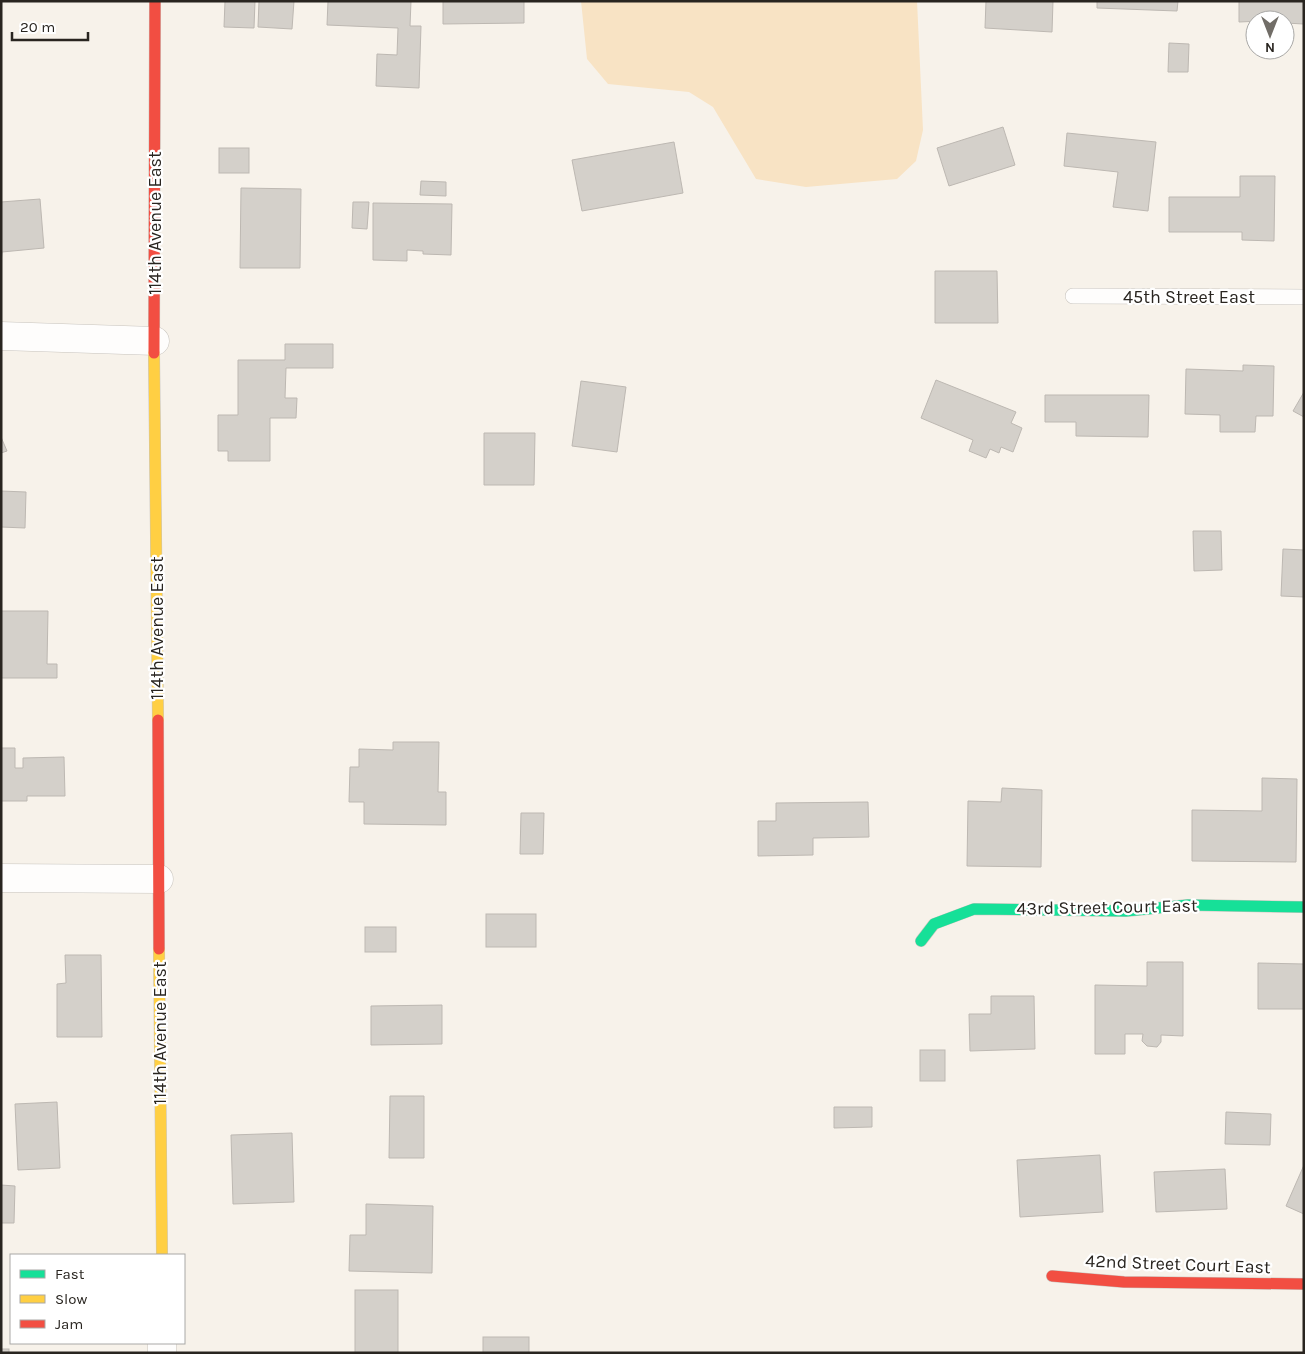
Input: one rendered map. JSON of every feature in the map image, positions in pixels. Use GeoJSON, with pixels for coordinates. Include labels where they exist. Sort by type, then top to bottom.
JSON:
{"type":"FeatureCollection","features":[{"type":"Feature","properties":{"kind":"street","name":"114th Avenue East"},"geometry":{"type":"LineString","coordinates":[[156,1],[155,341],[162,1254]]}},
{"type":"Feature","properties":{"kind":"street"},"geometry":{"type":"LineString","coordinates":[[1,336],[155,341]]}},
{"type":"Feature","properties":{"kind":"street"},"geometry":{"type":"LineString","coordinates":[[1,878],[159,879]]}},
{"type":"Feature","properties":{"kind":"street","name":"43rd Street Court East"},"geometry":{"type":"LineString","coordinates":[[921,941],[934,924],[974,910],[1126,911],[1188,905],[1304,907]]}},
{"type":"Feature","properties":{"kind":"street","name":"42nd Street Court East"},"geometry":{"type":"LineString","coordinates":[[1052,1276],[1124,1282],[1304,1284]]}},
{"type":"Feature","properties":{"kind":"lane","name":"45th Street East"},"geometry":{"type":"LineString","coordinates":[[1073,296],[1304,297]]}},
{"type":"Feature","properties":{"kind":"shaded area"},"geometry":{"type":"Polygon","coordinates":[[[581,1],[917,1],[923,130],[916,161],[897,179],[806,187],[756,179],[713,107],[689,92],[608,84],[587,59],[581,1]]]}},
{"type":"Feature","properties":{"kind":"building"},"geometry":{"type":"Polygon","coordinates":[[[225,1],[255,1],[254,28],[224,27],[225,1]]]}},
{"type":"Feature","properties":{"kind":"building"},"geometry":{"type":"Polygon","coordinates":[[[259,1],[294,1],[292,29],[258,27],[259,1]]]}},
{"type":"Feature","properties":{"kind":"building"},"geometry":{"type":"Polygon","coordinates":[[[328,1],[411,1],[410,26],[421,26],[419,88],[376,86],[377,54],[397,55],[398,28],[327,25],[328,1]]]}},
{"type":"Feature","properties":{"kind":"building"},"geometry":{"type":"Polygon","coordinates":[[[443,1],[524,1],[524,23],[443,24],[443,1]]]}},
{"type":"Feature","properties":{"kind":"building"},"geometry":{"type":"Polygon","coordinates":[[[986,1],[1053,1],[1052,32],[985,28],[986,1]]]}},
{"type":"Feature","properties":{"kind":"building"},"geometry":{"type":"Polygon","coordinates":[[[1097,1],[1178,1],[1177,11],[1097,8],[1097,1]]]}},
{"type":"Feature","properties":{"kind":"building"},"geometry":{"type":"Polygon","coordinates":[[[1239,1],[1304,1],[1304,24],[1295,24],[1295,10],[1245,10],[1245,22],[1239,22],[1239,1]]]}},
{"type":"Feature","properties":{"kind":"building"},"geometry":{"type":"Polygon","coordinates":[[[1169,43],[1189,44],[1188,72],[1168,72],[1169,43]]]}},
{"type":"Feature","properties":{"kind":"building"},"geometry":{"type":"Polygon","coordinates":[[[1003,127],[1015,165],[949,186],[937,148],[1003,127]]]}},
{"type":"Feature","properties":{"kind":"building"},"geometry":{"type":"Polygon","coordinates":[[[1067,133],[1156,142],[1148,211],[1113,207],[1118,172],[1064,166],[1067,133]]]}},
{"type":"Feature","properties":{"kind":"building"},"geometry":{"type":"Polygon","coordinates":[[[674,142],[683,193],[582,211],[572,160],[674,142]]]}},
{"type":"Feature","properties":{"kind":"building"},"geometry":{"type":"Polygon","coordinates":[[[219,148],[249,148],[249,173],[219,173],[219,148]]]}},
{"type":"Feature","properties":{"kind":"building"},"geometry":{"type":"Polygon","coordinates":[[[1240,176],[1275,176],[1274,241],[1242,240],[1242,232],[1169,232],[1169,197],[1240,197],[1240,176]]]}},
{"type":"Feature","properties":{"kind":"building"},"geometry":{"type":"Polygon","coordinates":[[[421,181],[446,182],[446,196],[420,195],[421,181]]]}},
{"type":"Feature","properties":{"kind":"building"},"geometry":{"type":"Polygon","coordinates":[[[241,188],[301,189],[300,268],[240,268],[241,188]]]}},
{"type":"Feature","properties":{"kind":"building"},"geometry":{"type":"Polygon","coordinates":[[[40,199],[44,248],[2,252],[1,264],[1,202],[40,199]]]}},
{"type":"Feature","properties":{"kind":"building"},"geometry":{"type":"Polygon","coordinates":[[[353,202],[369,202],[367,229],[352,228],[353,202]]]}},
{"type":"Feature","properties":{"kind":"building"},"geometry":{"type":"Polygon","coordinates":[[[373,203],[452,204],[451,255],[423,254],[423,251],[407,250],[407,261],[373,260],[373,203]]]}},
{"type":"Feature","properties":{"kind":"building"},"geometry":{"type":"Polygon","coordinates":[[[935,271],[997,271],[998,323],[935,323],[935,271]]]}},
{"type":"Feature","properties":{"kind":"building"},"geometry":{"type":"Polygon","coordinates":[[[285,344],[333,344],[333,368],[286,368],[285,398],[297,398],[296,418],[270,418],[270,461],[228,461],[228,451],[218,451],[218,415],[238,415],[238,360],[285,360],[285,344]]]}},
{"type":"Feature","properties":{"kind":"building"},"geometry":{"type":"Polygon","coordinates":[[[1243,365],[1274,366],[1273,416],[1256,416],[1255,432],[1220,432],[1220,415],[1185,414],[1186,369],[1243,371],[1243,365]]]}},
{"type":"Feature","properties":{"kind":"building"},"geometry":{"type":"Polygon","coordinates":[[[936,380],[1016,412],[1011,423],[1022,428],[1013,452],[1001,447],[999,453],[990,449],[986,458],[969,451],[973,440],[921,418],[936,380]]]}},
{"type":"Feature","properties":{"kind":"building"},"geometry":{"type":"Polygon","coordinates":[[[581,381],[626,387],[617,452],[572,446],[581,381]]]}},
{"type":"Feature","properties":{"kind":"building"},"geometry":{"type":"Polygon","coordinates":[[[1304,392],[1304,417],[1293,411],[1304,392]]]}},
{"type":"Feature","properties":{"kind":"building"},"geometry":{"type":"Polygon","coordinates":[[[1045,395],[1149,395],[1148,437],[1076,436],[1076,422],[1045,422],[1045,395]]]}},
{"type":"Feature","properties":{"kind":"building"},"geometry":{"type":"Polygon","coordinates":[[[484,433],[535,433],[534,485],[484,485],[484,433]]]}},
{"type":"Feature","properties":{"kind":"building"},"geometry":{"type":"Polygon","coordinates":[[[1,437],[7,451],[1,453],[1,437]]]}},
{"type":"Feature","properties":{"kind":"building"},"geometry":{"type":"Polygon","coordinates":[[[1,491],[26,492],[25,528],[1,527],[1,491]]]}},
{"type":"Feature","properties":{"kind":"building"},"geometry":{"type":"Polygon","coordinates":[[[1193,531],[1221,531],[1222,570],[1194,571],[1193,531]]]}},
{"type":"Feature","properties":{"kind":"building"},"geometry":{"type":"Polygon","coordinates":[[[1283,549],[1304,550],[1304,597],[1281,596],[1283,549]]]}},
{"type":"Feature","properties":{"kind":"building"},"geometry":{"type":"Polygon","coordinates":[[[1,611],[48,611],[47,664],[57,664],[57,678],[1,678],[1,611]]]}},
{"type":"Feature","properties":{"kind":"building"},"geometry":{"type":"Polygon","coordinates":[[[393,742],[439,742],[438,792],[446,792],[446,825],[364,824],[364,802],[349,802],[350,767],[359,767],[359,749],[393,750],[393,742]]]}},
{"type":"Feature","properties":{"kind":"building"},"geometry":{"type":"Polygon","coordinates":[[[1,748],[15,748],[15,768],[23,768],[23,758],[64,757],[65,796],[27,796],[27,801],[1,801],[1,748]]]}},
{"type":"Feature","properties":{"kind":"building"},"geometry":{"type":"Polygon","coordinates":[[[1262,778],[1297,779],[1296,862],[1192,861],[1192,810],[1262,811],[1262,778]]]}},
{"type":"Feature","properties":{"kind":"building"},"geometry":{"type":"Polygon","coordinates":[[[1002,788],[1042,790],[1041,867],[967,866],[968,801],[1001,802],[1002,788]]]}},
{"type":"Feature","properties":{"kind":"building"},"geometry":{"type":"Polygon","coordinates":[[[868,802],[869,837],[813,838],[813,855],[758,856],[758,821],[776,821],[776,803],[868,802]]]}},
{"type":"Feature","properties":{"kind":"building"},"geometry":{"type":"Polygon","coordinates":[[[521,813],[544,813],[543,854],[520,854],[521,813]]]}},
{"type":"Feature","properties":{"kind":"building"},"geometry":{"type":"Polygon","coordinates":[[[486,914],[536,914],[536,947],[486,947],[486,914]]]}},
{"type":"Feature","properties":{"kind":"building"},"geometry":{"type":"Polygon","coordinates":[[[365,927],[396,927],[396,952],[365,952],[365,927]]]}},
{"type":"Feature","properties":{"kind":"building"},"geometry":{"type":"Polygon","coordinates":[[[65,955],[101,955],[102,1037],[57,1037],[57,984],[66,983],[65,955]]]}},
{"type":"Feature","properties":{"kind":"building"},"geometry":{"type":"Polygon","coordinates":[[[1147,962],[1183,962],[1183,1036],[1161,1035],[1161,1042],[1157,1047],[1147,1046],[1142,1041],[1143,1034],[1125,1034],[1125,1054],[1095,1054],[1095,985],[1147,986],[1147,962]]]}},
{"type":"Feature","properties":{"kind":"building"},"geometry":{"type":"Polygon","coordinates":[[[1258,963],[1304,964],[1304,1009],[1258,1009],[1258,963]]]}},
{"type":"Feature","properties":{"kind":"building"},"geometry":{"type":"Polygon","coordinates":[[[991,996],[1034,996],[1035,1049],[970,1051],[969,1014],[991,1014],[991,996]]]}},
{"type":"Feature","properties":{"kind":"building"},"geometry":{"type":"Polygon","coordinates":[[[442,1005],[442,1044],[371,1045],[371,1006],[442,1005]]]}},
{"type":"Feature","properties":{"kind":"building"},"geometry":{"type":"Polygon","coordinates":[[[920,1050],[945,1050],[945,1081],[920,1081],[920,1050]]]}},
{"type":"Feature","properties":{"kind":"building"},"geometry":{"type":"Polygon","coordinates":[[[390,1096],[424,1096],[424,1158],[389,1158],[390,1096]]]}},
{"type":"Feature","properties":{"kind":"building"},"geometry":{"type":"Polygon","coordinates":[[[57,1102],[60,1168],[18,1170],[15,1104],[57,1102]]]}},
{"type":"Feature","properties":{"kind":"building"},"geometry":{"type":"Polygon","coordinates":[[[834,1107],[872,1107],[872,1127],[834,1128],[834,1107]]]}},
{"type":"Feature","properties":{"kind":"building"},"geometry":{"type":"Polygon","coordinates":[[[1226,1112],[1271,1114],[1270,1145],[1225,1144],[1226,1112]]]}},
{"type":"Feature","properties":{"kind":"building"},"geometry":{"type":"Polygon","coordinates":[[[292,1133],[294,1202],[233,1204],[231,1135],[292,1133]]]}},
{"type":"Feature","properties":{"kind":"building"},"geometry":{"type":"Polygon","coordinates":[[[1100,1155],[1103,1212],[1020,1217],[1017,1160],[1100,1155]]]}},
{"type":"Feature","properties":{"kind":"building"},"geometry":{"type":"Polygon","coordinates":[[[1304,1165],[1304,1214],[1286,1206],[1304,1165]]]}},
{"type":"Feature","properties":{"kind":"building"},"geometry":{"type":"Polygon","coordinates":[[[1225,1169],[1227,1209],[1156,1212],[1154,1172],[1225,1169]]]}},
{"type":"Feature","properties":{"kind":"building"},"geometry":{"type":"Polygon","coordinates":[[[1,1185],[15,1186],[14,1223],[1,1223],[1,1185]]]}},
{"type":"Feature","properties":{"kind":"building"},"geometry":{"type":"Polygon","coordinates":[[[366,1204],[433,1206],[432,1273],[349,1271],[350,1235],[366,1235],[366,1204]]]}},
{"type":"Feature","properties":{"kind":"building"},"geometry":{"type":"Polygon","coordinates":[[[355,1290],[398,1290],[398,1353],[355,1353],[355,1290]]]}},
{"type":"Feature","properties":{"kind":"building"},"geometry":{"type":"Polygon","coordinates":[[[483,1337],[529,1337],[529,1353],[483,1353],[483,1337]]]}},
{"type":"Feature","properties":{"kind":"building"},"geometry":{"type":"Polygon","coordinates":[[[1,1349],[9,1349],[9,1353],[1,1353],[1,1349]]]}},
{"type":"Feature","properties":{"kind":"traffic: fast"},"geometry":{"type":"LineString","coordinates":[[921,941],[934,924],[974,909],[1126,911],[1188,905],[1304,907]]}},
{"type":"Feature","properties":{"kind":"traffic: slow"},"geometry":{"type":"LineString","coordinates":[[154,353],[158,720]]}},
{"type":"Feature","properties":{"kind":"traffic: slow"},"geometry":{"type":"LineString","coordinates":[[159,949],[162,1254]]}},
{"type":"Feature","properties":{"kind":"traffic: jam"},"geometry":{"type":"LineString","coordinates":[[154,353],[155,1]]}},
{"type":"Feature","properties":{"kind":"traffic: jam"},"geometry":{"type":"LineString","coordinates":[[158,720],[159,949]]}},
{"type":"Feature","properties":{"kind":"traffic: jam"},"geometry":{"type":"LineString","coordinates":[[1052,1276],[1124,1282],[1304,1284]]}}]}
